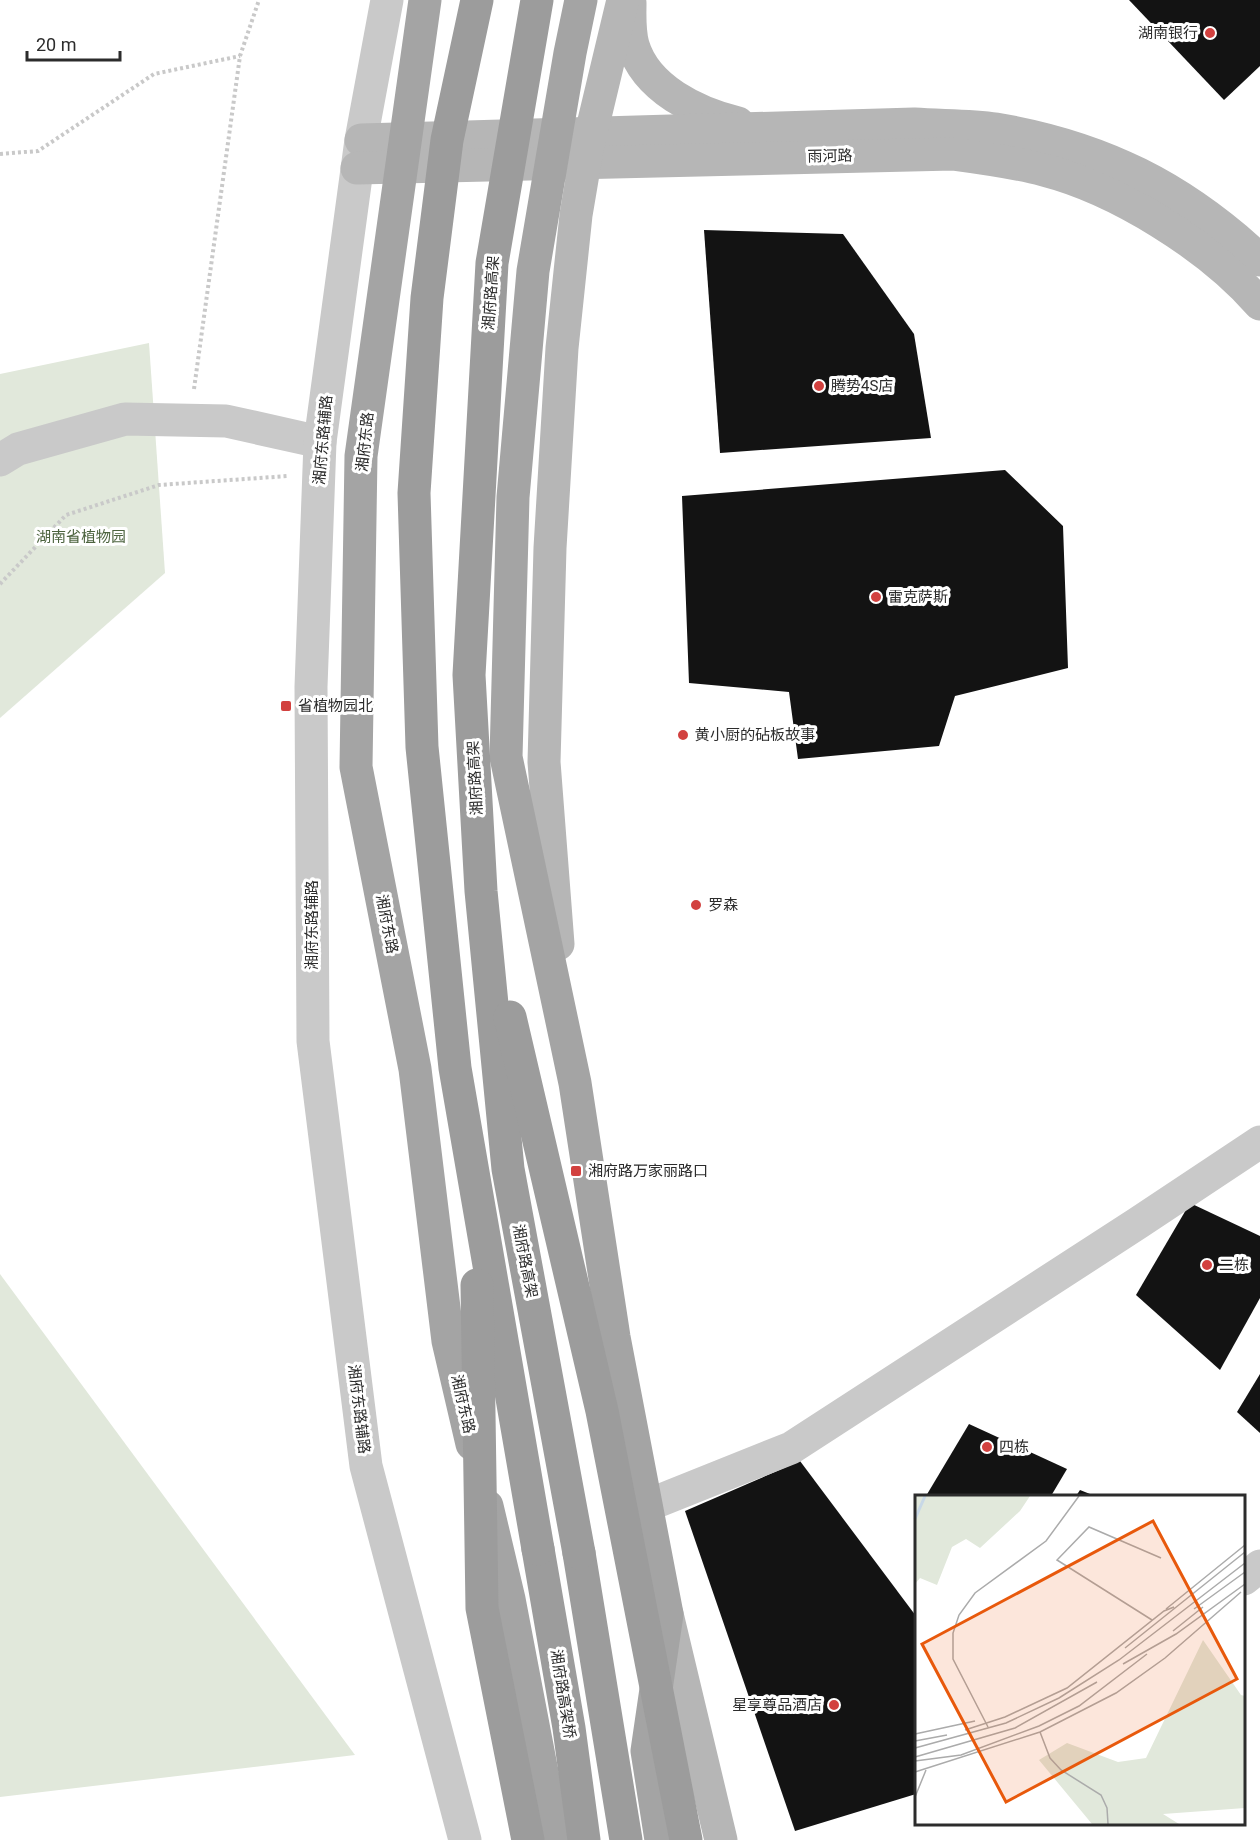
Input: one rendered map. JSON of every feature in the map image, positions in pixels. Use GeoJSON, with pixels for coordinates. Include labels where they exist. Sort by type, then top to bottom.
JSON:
{"type":"FeatureCollection","features":[{"type":"Feature","properties":{"kind":"highway"},"geometry":{"type":"LineString","coordinates":[[477,0],[447,140],[430,276],[414,493],[422,747],[455,1068],[475,1181],[482,1608],[528,1840]]}},
{"type":"Feature","properties":{"kind":"highway","name":"湘府路高架"},"geometry":{"type":"LineString","coordinates":[[537,0],[492,263],[469,675],[481,891],[508,1169],[579,1552],[626,1840]]}},
{"type":"Feature","properties":{"kind":"highway"},"geometry":{"type":"LineString","coordinates":[[481,891],[602,1411],[686,1840]]}},
{"type":"Feature","properties":{"kind":"highway","name":"湘府路高架桥"},"geometry":{"type":"LineString","coordinates":[[475,1181],[569,1728],[584,1840]]}},
{"type":"Feature","properties":{"kind":"main road","name":"湘府东路"},"geometry":{"type":"LineString","coordinates":[[425,0],[361,456],[356,767],[415,1069],[448,1341],[509,1599],[555,1840]]}},
{"type":"Feature","properties":{"kind":"main road"},"geometry":{"type":"LineString","coordinates":[[575,1083],[506,758],[513,497],[533,271],[581,0]]}},
{"type":"Feature","properties":{"kind":"main road"},"geometry":{"type":"LineString","coordinates":[[623,0],[587,148],[574,227],[562,348],[551,537],[544,762],[554,918],[575,1083],[614,1337],[667,1614],[721,1840]]}},
{"type":"Feature","properties":{"kind":"main road"},"geometry":{"type":"LineString","coordinates":[[630,0],[633,45],[642,65],[664,89],[708,113],[749,125],[773,129]]}},
{"type":"Feature","properties":{"kind":"main road","name":"雨河路"},"geometry":{"type":"LineString","coordinates":[[359,154],[587,148],[773,129],[914,124],[994,129],[1066,144],[1121,164],[1177,194],[1228,230],[1260,260]]}},
{"type":"Feature","properties":{"kind":"main road","name":"雨河路"},"geometry":{"type":"LineString","coordinates":[[587,148],[636,161],[953,154],[1010,162],[1045,170],[1096,187],[1162,223],[1210,257],[1260,304]]}},
{"type":"Feature","properties":{"kind":"main road"},"geometry":{"type":"LineString","coordinates":[[574,227],[593,190],[607,177],[636,161]]}},
{"type":"Feature","properties":{"kind":"main road"},"geometry":{"type":"LineString","coordinates":[[661,1840],[647,1751],[667,1614]]}},
{"type":"Feature","properties":{"kind":"street","name":"湘府东路辅路"},"geometry":{"type":"LineString","coordinates":[[387,0],[359,154],[320,442],[311,687],[313,1041],[366,1466],[465,1840]]}},
{"type":"Feature","properties":{"kind":"street"},"geometry":{"type":"LineString","coordinates":[[0,460],[18,449],[125,420],[226,421],[320,442]]}},
{"type":"Feature","properties":{"kind":"street"},"geometry":{"type":"LineString","coordinates":[[646,1506],[791,1448],[1260,1142]]}},
{"type":"Feature","properties":{"kind":"street"},"geometry":{"type":"LineString","coordinates":[[1245,1578],[1260,1566]]}},
{"type":"Feature","properties":{"kind":"path"},"geometry":{"type":"LineString","coordinates":[[190,420],[240,56],[259,0]]}},
{"type":"Feature","properties":{"kind":"path"},"geometry":{"type":"LineString","coordinates":[[0,154],[38,151],[154,74],[240,56]]}},
{"type":"Feature","properties":{"kind":"path"},"geometry":{"type":"LineString","coordinates":[[0,584],[66,515],[159,485],[319,474]]}},
{"type":"Feature","properties":{"kind":"green space","name":"湖南省植物园"},"geometry":{"type":"Polygon","coordinates":[[[149,343],[165,573],[0,718],[0,374],[149,343]]]}},
{"type":"Feature","properties":{"kind":"green space"},"geometry":{"type":"Polygon","coordinates":[[[0,1274],[355,1755],[0,1797],[0,1274]]]}},
{"type":"Feature","properties":{"kind":"building","name":"湖南银行"},"geometry":{"type":"Polygon","coordinates":[[[1129,0],[1260,0],[1260,66],[1224,100],[1129,0]]]}},
{"type":"Feature","properties":{"kind":"building","name":"腾势4S店"},"geometry":{"type":"Polygon","coordinates":[[[704,230],[843,234],[914,334],[931,438],[720,453],[704,230]]]}},
{"type":"Feature","properties":{"kind":"building","name":"雷克萨斯"},"geometry":{"type":"Polygon","coordinates":[[[1005,470],[1063,526],[1068,668],[955,696],[939,746],[798,759],[789,692],[689,683],[682,496],[1005,470]]]}},
{"type":"Feature","properties":{"kind":"building","name":"二栋"},"geometry":{"type":"Polygon","coordinates":[[[1190,1203],[1260,1236],[1260,1298],[1220,1370],[1136,1295],[1190,1203]]]}},
{"type":"Feature","properties":{"kind":"building"},"geometry":{"type":"Polygon","coordinates":[[[1260,1374],[1260,1433],[1237,1412],[1260,1374]]]}},
{"type":"Feature","properties":{"kind":"building","name":"四栋"},"geometry":{"type":"Polygon","coordinates":[[[969,1424],[1067,1469],[1052,1495],[927,1495],[969,1424]]]}},
{"type":"Feature","properties":{"kind":"building","name":"星享尊品酒店"},"geometry":{"type":"Polygon","coordinates":[[[800,1461],[915,1615],[915,1794],[795,1831],[685,1511],[800,1461]]]}},
{"type":"Feature","properties":{"kind":"building"},"geometry":{"type":"Polygon","coordinates":[[[1080,1490],[1092,1495],[1077,1495],[1080,1490]]]}},
{"type":"Feature","properties":{"kind":"place","name":"湖南银行"},"geometry":{"type":"Point","coordinates":[1210,33]}},
{"type":"Feature","properties":{"kind":"place","name":"腾势4S店"},"geometry":{"type":"Point","coordinates":[819,386]}},
{"type":"Feature","properties":{"kind":"place","name":"雷克萨斯"},"geometry":{"type":"Point","coordinates":[876,597]}},
{"type":"Feature","properties":{"kind":"place","name":"省植物园北"},"geometry":{"type":"Point","coordinates":[286,706]}},
{"type":"Feature","properties":{"kind":"place","name":"黄小厨的砧板故事"},"geometry":{"type":"Point","coordinates":[683,735]}},
{"type":"Feature","properties":{"kind":"place","name":"罗森"},"geometry":{"type":"Point","coordinates":[696,905]}},
{"type":"Feature","properties":{"kind":"place","name":"湘府路万家丽路口"},"geometry":{"type":"Point","coordinates":[576,1171]}},
{"type":"Feature","properties":{"kind":"place","name":"二栋"},"geometry":{"type":"Point","coordinates":[1207,1265]}},
{"type":"Feature","properties":{"kind":"place","name":"四栋"},"geometry":{"type":"Point","coordinates":[987,1447]}},
{"type":"Feature","properties":{"kind":"place","name":"星享尊品酒店"},"geometry":{"type":"Point","coordinates":[834,1705]}}]}
